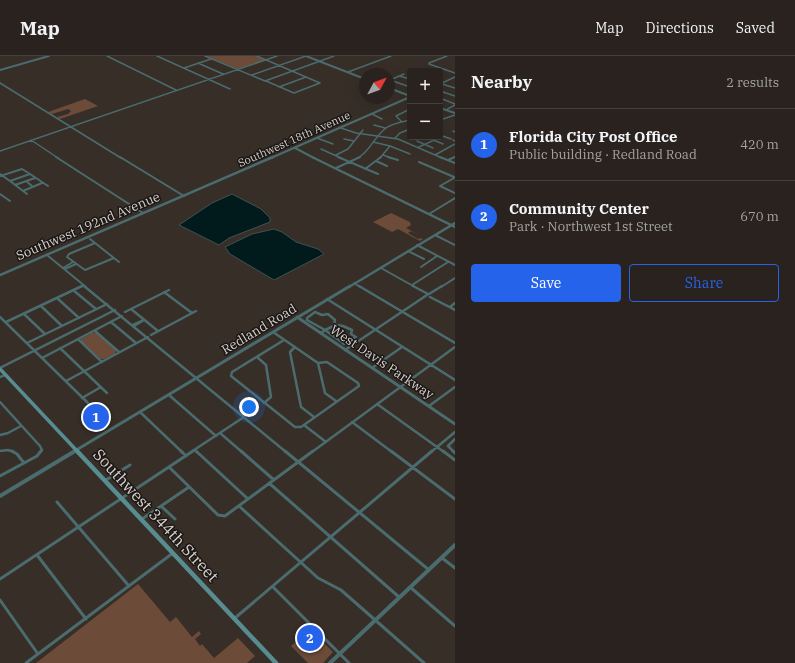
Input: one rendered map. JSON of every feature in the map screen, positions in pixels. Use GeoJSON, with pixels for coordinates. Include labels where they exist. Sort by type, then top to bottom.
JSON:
{"type":"FeatureCollection","features":[{"type":"Feature","properties":{"kind":"main road","name":"Southwest 344th Street"},"geometry":{"type":"LineString","coordinates":[[0,368],[276,663]]}},
{"type":"Feature","properties":{"kind":"street"},"geometry":{"type":"LineString","coordinates":[[0,70],[49,56]]}},
{"type":"Feature","properties":{"kind":"street"},"geometry":{"type":"LineString","coordinates":[[107,56],[176,90]]}},
{"type":"Feature","properties":{"kind":"street"},"geometry":{"type":"LineString","coordinates":[[157,56],[230,89]]}},
{"type":"Feature","properties":{"kind":"street"},"geometry":{"type":"LineString","coordinates":[[205,56],[294,93],[320,83],[257,56]]}},
{"type":"Feature","properties":{"kind":"street"},"geometry":{"type":"LineString","coordinates":[[0,151],[277,56]]}},
{"type":"Feature","properties":{"kind":"street"},"geometry":{"type":"LineString","coordinates":[[252,75],[306,56],[359,77]]}},
{"type":"Feature","properties":{"kind":"street"},"geometry":{"type":"LineString","coordinates":[[265,81],[334,56]]}},
{"type":"Feature","properties":{"kind":"street"},"geometry":{"type":"LineString","coordinates":[[348,72],[391,56]]}},
{"type":"Feature","properties":{"kind":"street"},"geometry":{"type":"LineString","coordinates":[[447,56],[429,64],[455,73]]}},
{"type":"Feature","properties":{"kind":"street"},"geometry":{"type":"LineString","coordinates":[[183,68],[212,59]]}},
{"type":"Feature","properties":{"kind":"street"},"geometry":{"type":"LineString","coordinates":[[198,63],[223,74]]}},
{"type":"Feature","properties":{"kind":"street"},"geometry":{"type":"LineString","coordinates":[[395,78],[404,74]]}},
{"type":"Feature","properties":{"kind":"street"},"geometry":{"type":"LineString","coordinates":[[400,76],[407,79]]}},
{"type":"Feature","properties":{"kind":"street"},"geometry":{"type":"LineString","coordinates":[[279,87],[307,77]]}},
{"type":"Feature","properties":{"kind":"street"},"geometry":{"type":"LineString","coordinates":[[443,83],[455,77]]}},
{"type":"Feature","properties":{"kind":"street"},"geometry":{"type":"LineString","coordinates":[[451,79],[455,81]]}},
{"type":"Feature","properties":{"kind":"street"},"geometry":{"type":"LineString","coordinates":[[395,82],[407,86]]}},
{"type":"Feature","properties":{"kind":"street"},"geometry":{"type":"LineString","coordinates":[[0,83],[184,196]]}},
{"type":"Feature","properties":{"kind":"street"},"geometry":{"type":"LineString","coordinates":[[443,85],[455,88]]}},
{"type":"Feature","properties":{"kind":"street"},"geometry":{"type":"LineString","coordinates":[[395,91],[407,96]]}},
{"type":"Feature","properties":{"kind":"street"},"geometry":{"type":"LineString","coordinates":[[443,92],[455,96]]}},
{"type":"Feature","properties":{"kind":"street","name":"Southwest 18th Avenue"},"geometry":{"type":"LineString","coordinates":[[184,196],[407,98]]}},
{"type":"Feature","properties":{"kind":"street"},"geometry":{"type":"LineString","coordinates":[[443,99],[455,105]]}},
{"type":"Feature","properties":{"kind":"street"},"geometry":{"type":"LineString","coordinates":[[446,110],[455,105]]}},
{"type":"Feature","properties":{"kind":"street"},"geometry":{"type":"LineString","coordinates":[[443,109],[455,114]]}},
{"type":"Feature","properties":{"kind":"street"},"geometry":{"type":"LineString","coordinates":[[403,122],[396,116],[407,110]]}},
{"type":"Feature","properties":{"kind":"street"},"geometry":{"type":"LineString","coordinates":[[372,114],[382,119]]}},
{"type":"Feature","properties":{"kind":"street"},"geometry":{"type":"LineString","coordinates":[[443,119],[455,114]]}},
{"type":"Feature","properties":{"kind":"street"},"geometry":{"type":"LineString","coordinates":[[336,168],[363,155],[385,128],[407,121]]}},
{"type":"Feature","properties":{"kind":"street"},"geometry":{"type":"LineString","coordinates":[[374,125],[385,128]]}},
{"type":"Feature","properties":{"kind":"street"},"geometry":{"type":"LineString","coordinates":[[341,128],[360,134],[394,138],[455,163]]}},
{"type":"Feature","properties":{"kind":"street"},"geometry":{"type":"LineString","coordinates":[[335,155],[347,150],[363,130]]}},
{"type":"Feature","properties":{"kind":"street"},"geometry":{"type":"LineString","coordinates":[[394,138],[406,131]]}},
{"type":"Feature","properties":{"kind":"street"},"geometry":{"type":"LineString","coordinates":[[443,136],[453,140]]}},
{"type":"Feature","properties":{"kind":"street"},"geometry":{"type":"LineString","coordinates":[[318,138],[333,144]]}},
{"type":"Feature","properties":{"kind":"street"},"geometry":{"type":"LineString","coordinates":[[344,139],[354,141]]}},
{"type":"Feature","properties":{"kind":"street"},"geometry":{"type":"LineString","coordinates":[[31,140],[143,213]]}},
{"type":"Feature","properties":{"kind":"street"},"geometry":{"type":"LineString","coordinates":[[419,148],[434,140],[443,144]]}},
{"type":"Feature","properties":{"kind":"street"},"geometry":{"type":"LineString","coordinates":[[417,141],[434,148]]}},
{"type":"Feature","properties":{"kind":"street"},"geometry":{"type":"LineString","coordinates":[[373,142],[390,146],[410,154]]}},
{"type":"Feature","properties":{"kind":"street"},"geometry":{"type":"LineString","coordinates":[[435,155],[455,144]]}},
{"type":"Feature","properties":{"kind":"street"},"geometry":{"type":"LineString","coordinates":[[364,169],[383,155],[390,146]]}},
{"type":"Feature","properties":{"kind":"street"},"geometry":{"type":"LineString","coordinates":[[295,148],[455,227]]}},
{"type":"Feature","properties":{"kind":"street"},"geometry":{"type":"LineString","coordinates":[[321,149],[378,174]]}},
{"type":"Feature","properties":{"kind":"street"},"geometry":{"type":"LineString","coordinates":[[383,155],[398,160]]}},
{"type":"Feature","properties":{"kind":"street"},"geometry":{"type":"LineString","coordinates":[[448,160],[455,157]]}},
{"type":"Feature","properties":{"kind":"street"},"geometry":{"type":"LineString","coordinates":[[376,161],[387,166]]}},
{"type":"Feature","properties":{"kind":"street"},"geometry":{"type":"LineString","coordinates":[[420,162],[454,177]]}},
{"type":"Feature","properties":{"kind":"street"},"geometry":{"type":"LineString","coordinates":[[1,175],[22,169],[48,186]]}},
{"type":"Feature","properties":{"kind":"street"},"geometry":{"type":"LineString","coordinates":[[10,181],[30,174]]}},
{"type":"Feature","properties":{"kind":"street"},"geometry":{"type":"LineString","coordinates":[[1,175],[27,194]]}},
{"type":"Feature","properties":{"kind":"street"},"geometry":{"type":"LineString","coordinates":[[454,177],[440,186],[455,193]]}},
{"type":"Feature","properties":{"kind":"street"},"geometry":{"type":"LineString","coordinates":[[15,185],[35,178]]}},
{"type":"Feature","properties":{"kind":"street"},"geometry":{"type":"LineString","coordinates":[[26,182],[33,187]]}},
{"type":"Feature","properties":{"kind":"street"},"geometry":{"type":"LineString","coordinates":[[22,191],[43,183]]}},
{"type":"Feature","properties":{"kind":"street"},"geometry":{"type":"LineString","coordinates":[[0,194],[10,201]]}},
{"type":"Feature","properties":{"kind":"street","name":"Southwest 192nd Avenue"},"geometry":{"type":"LineString","coordinates":[[0,274],[184,196]]}},
{"type":"Feature","properties":{"kind":"street"},"geometry":{"type":"LineString","coordinates":[[429,214],[455,198]]}},
{"type":"Feature","properties":{"kind":"street","name":"Redland Road"},"geometry":{"type":"LineString","coordinates":[[0,496],[455,223]]}},
{"type":"Feature","properties":{"kind":"street"},"geometry":{"type":"LineString","coordinates":[[435,235],[455,245]]}},
{"type":"Feature","properties":{"kind":"street"},"geometry":{"type":"LineString","coordinates":[[90,239],[119,262]]}},
{"type":"Feature","properties":{"kind":"street"},"geometry":{"type":"LineString","coordinates":[[95,243],[67,255],[67,257],[82,269],[87,270],[114,258]]}},
{"type":"Feature","properties":{"kind":"street"},"geometry":{"type":"LineString","coordinates":[[417,245],[455,265]]}},
{"type":"Feature","properties":{"kind":"street"},"geometry":{"type":"LineString","coordinates":[[408,251],[424,259]]}},
{"type":"Feature","properties":{"kind":"street"},"geometry":{"type":"LineString","coordinates":[[47,254],[429,570]]}},
{"type":"Feature","properties":{"kind":"street"},"geometry":{"type":"LineString","coordinates":[[421,267],[438,256]]}},
{"type":"Feature","properties":{"kind":"street"},"geometry":{"type":"LineString","coordinates":[[412,285],[448,262]]}},
{"type":"Feature","properties":{"kind":"street"},"geometry":{"type":"LineString","coordinates":[[64,268],[75,263]]}},
{"type":"Feature","properties":{"kind":"street"},"geometry":{"type":"LineString","coordinates":[[380,267],[438,300],[452,306],[455,310]]}},
{"type":"Feature","properties":{"kind":"street"},"geometry":{"type":"LineString","coordinates":[[346,350],[455,278]]}},
{"type":"Feature","properties":{"kind":"street"},"geometry":{"type":"LineString","coordinates":[[354,283],[455,343]]}},
{"type":"Feature","properties":{"kind":"street"},"geometry":{"type":"LineString","coordinates":[[6,322],[84,285]]}},
{"type":"Feature","properties":{"kind":"street"},"geometry":{"type":"LineString","coordinates":[[73,290],[96,309]]}},
{"type":"Feature","properties":{"kind":"street"},"geometry":{"type":"LineString","coordinates":[[125,312],[169,290]]}},
{"type":"Feature","properties":{"kind":"street"},"geometry":{"type":"LineString","coordinates":[[164,292],[192,313]]}},
{"type":"Feature","properties":{"kind":"street"},"geometry":{"type":"LineString","coordinates":[[57,298],[79,318]]}},
{"type":"Feature","properties":{"kind":"street"},"geometry":{"type":"LineString","coordinates":[[327,299],[455,380]]}},
{"type":"Feature","properties":{"kind":"street"},"geometry":{"type":"LineString","coordinates":[[452,306],[455,303]]}},
{"type":"Feature","properties":{"kind":"street"},"geometry":{"type":"LineString","coordinates":[[27,343],[107,304]]}},
{"type":"Feature","properties":{"kind":"street"},"geometry":{"type":"LineString","coordinates":[[41,306],[62,326]]}},
{"type":"Feature","properties":{"kind":"street"},"geometry":{"type":"LineString","coordinates":[[131,309],[158,331]]}},
{"type":"Feature","properties":{"kind":"street"},"geometry":{"type":"LineString","coordinates":[[0,368],[115,310]]}},
{"type":"Feature","properties":{"kind":"street"},"geometry":{"type":"LineString","coordinates":[[151,335],[196,311]]}},
{"type":"Feature","properties":{"kind":"street"},"geometry":{"type":"LineString","coordinates":[[321,333],[326,330],[334,325],[346,326],[352,330],[351,334],[356,337],[344,344],[326,330],[307,320],[307,317],[315,312],[322,315],[328,314],[335,320],[334,325]]}},
{"type":"Feature","properties":{"kind":"street"},"geometry":{"type":"LineString","coordinates":[[24,314],[45,334]]}},
{"type":"Feature","properties":{"kind":"street"},"geometry":{"type":"LineString","coordinates":[[42,358],[122,316]]}},
{"type":"Feature","properties":{"kind":"street"},"geometry":{"type":"LineString","coordinates":[[0,317],[88,404]]}},
{"type":"Feature","properties":{"kind":"street","name":"West Davis Parkway"},"geometry":{"type":"LineString","coordinates":[[297,317],[455,424]]}},
{"type":"Feature","properties":{"kind":"street"},"geometry":{"type":"LineString","coordinates":[[134,326],[144,320]]}},
{"type":"Feature","properties":{"kind":"street"},"geometry":{"type":"LineString","coordinates":[[111,322],[136,343]]}},
{"type":"Feature","properties":{"kind":"street"},"geometry":{"type":"LineString","coordinates":[[95,331],[119,352]]}},
{"type":"Feature","properties":{"kind":"street"},"geometry":{"type":"LineString","coordinates":[[273,332],[318,363],[327,362],[358,383],[359,386],[297,428],[230,375],[232,372],[284,340]]}},
{"type":"Feature","properties":{"kind":"street"},"geometry":{"type":"LineString","coordinates":[[66,381],[148,337]]}},
{"type":"Feature","properties":{"kind":"street"},"geometry":{"type":"LineString","coordinates":[[78,339],[102,362]]}},
{"type":"Feature","properties":{"kind":"street"},"geometry":{"type":"LineString","coordinates":[[372,368],[402,347]]}},
{"type":"Feature","properties":{"kind":"street"},"geometry":{"type":"LineString","coordinates":[[169,467],[218,515],[223,517],[455,347]]}},
{"type":"Feature","properties":{"kind":"street"},"geometry":{"type":"LineString","coordinates":[[60,348],[107,393]]}},
{"type":"Feature","properties":{"kind":"street"},"geometry":{"type":"LineString","coordinates":[[295,348],[290,352],[301,407],[314,417]]}},
{"type":"Feature","properties":{"kind":"street"},"geometry":{"type":"LineString","coordinates":[[257,357],[266,365],[271,397],[264,403]]}},
{"type":"Feature","properties":{"kind":"street"},"geometry":{"type":"LineString","coordinates":[[318,363],[325,393],[336,402]]}},
{"type":"Feature","properties":{"kind":"street"},"geometry":{"type":"LineString","coordinates":[[0,377],[5,375]]}},
{"type":"Feature","properties":{"kind":"street"},"geometry":{"type":"LineString","coordinates":[[429,406],[455,386]]}},
{"type":"Feature","properties":{"kind":"street"},"geometry":{"type":"LineString","coordinates":[[82,398],[101,387]]}},
{"type":"Feature","properties":{"kind":"street"},"geometry":{"type":"LineString","coordinates":[[169,395],[216,436]]}},
{"type":"Feature","properties":{"kind":"street"},"geometry":{"type":"LineString","coordinates":[[0,402],[42,450],[37,456],[0,476]]}},
{"type":"Feature","properties":{"kind":"street"},"geometry":{"type":"LineString","coordinates":[[376,404],[455,460]]}},
{"type":"Feature","properties":{"kind":"street"},"geometry":{"type":"LineString","coordinates":[[140,412],[186,456]]}},
{"type":"Feature","properties":{"kind":"street"},"geometry":{"type":"LineString","coordinates":[[0,579],[123,499],[244,417]]}},
{"type":"Feature","properties":{"kind":"street"},"geometry":{"type":"LineString","coordinates":[[352,422],[455,499]]}},
{"type":"Feature","properties":{"kind":"street"},"geometry":{"type":"LineString","coordinates":[[304,424],[326,442]]}},
{"type":"Feature","properties":{"kind":"street"},"geometry":{"type":"LineString","coordinates":[[0,435],[8,433],[21,426]]}},
{"type":"Feature","properties":{"kind":"street"},"geometry":{"type":"LineString","coordinates":[[235,618],[455,432]]}},
{"type":"Feature","properties":{"kind":"street"},"geometry":{"type":"LineString","coordinates":[[220,434],[274,480]]}},
{"type":"Feature","properties":{"kind":"street"},"geometry":{"type":"LineString","coordinates":[[449,456],[454,453],[448,448],[448,446],[455,440]]}},
{"type":"Feature","properties":{"kind":"street"},"geometry":{"type":"LineString","coordinates":[[0,451],[11,449],[16,452],[24,463]]}},
{"type":"Feature","properties":{"kind":"street"},"geometry":{"type":"LineString","coordinates":[[195,450],[248,499]]}},
{"type":"Feature","properties":{"kind":"street"},"geometry":{"type":"LineString","coordinates":[[106,480],[130,465]]}},
{"type":"Feature","properties":{"kind":"street"},"geometry":{"type":"LineString","coordinates":[[269,483],[399,597]]}},
{"type":"Feature","properties":{"kind":"street"},"geometry":{"type":"LineString","coordinates":[[142,519],[189,487]]}},
{"type":"Feature","properties":{"kind":"street"},"geometry":{"type":"LineString","coordinates":[[57,502],[129,586]]}},
{"type":"Feature","properties":{"kind":"street"},"geometry":{"type":"LineString","coordinates":[[161,506],[175,519]]}},
{"type":"Feature","properties":{"kind":"street"},"geometry":{"type":"LineString","coordinates":[[239,506],[321,581],[341,590],[424,663]]}},
{"type":"Feature","properties":{"kind":"street"},"geometry":{"type":"LineString","coordinates":[[330,663],[455,545]]}},
{"type":"Feature","properties":{"kind":"street"},"geometry":{"type":"LineString","coordinates":[[26,663],[173,553]]}},
{"type":"Feature","properties":{"kind":"street"},"geometry":{"type":"LineString","coordinates":[[37,555],[86,619]]}},
{"type":"Feature","properties":{"kind":"street"},"geometry":{"type":"LineString","coordinates":[[442,558],[455,568]]}},
{"type":"Feature","properties":{"kind":"street"},"geometry":{"type":"LineString","coordinates":[[272,587],[349,663]]}},
{"type":"Feature","properties":{"kind":"street"},"geometry":{"type":"LineString","coordinates":[[409,587],[455,626]]}},
{"type":"Feature","properties":{"kind":"street"},"geometry":{"type":"LineString","coordinates":[[0,600],[38,654]]}},
{"type":"Feature","properties":{"kind":"shaded area"},"geometry":{"type":"Polygon","coordinates":[[[206,56],[257,56],[265,60],[238,69],[206,56]]]}},
{"type":"Feature","properties":{"kind":"shaded area"},"geometry":{"type":"Polygon","coordinates":[[[85,99],[98,106],[60,119],[57,117],[68,114],[71,111],[68,109],[52,114],[48,112],[85,99]]]}},
{"type":"Feature","properties":{"kind":"shaded area"},"geometry":{"type":"Polygon","coordinates":[[[391,213],[410,222],[411,225],[406,228],[420,235],[411,231],[408,233],[418,239],[423,239],[420,241],[398,229],[392,232],[373,222],[391,213]]]}},
{"type":"Feature","properties":{"kind":"shaded area"},"geometry":{"type":"Polygon","coordinates":[[[92,333],[96,333],[116,350],[115,354],[101,359],[81,341],[81,339],[92,333]]]}},
{"type":"Feature","properties":{"kind":"shaded area"},"geometry":{"type":"Polygon","coordinates":[[[138,584],[170,622],[176,617],[192,637],[199,631],[201,634],[195,639],[200,646],[202,644],[214,658],[238,638],[255,656],[247,663],[36,663],[138,584]]]}},
{"type":"Feature","properties":{"kind":"shaded area"},"geometry":{"type":"Polygon","coordinates":[[[310,629],[333,652],[323,663],[308,663],[291,646],[310,629]]]}},
{"type":"Feature","properties":{"kind":"water"},"geometry":{"type":"Polygon","coordinates":[[[232,194],[261,209],[270,218],[270,222],[229,238],[219,245],[179,225],[212,203],[232,194]]]}},
{"type":"Feature","properties":{"kind":"water"},"geometry":{"type":"Polygon","coordinates":[[[274,229],[282,232],[296,242],[318,249],[324,254],[274,280],[230,254],[225,247],[252,234],[274,229]]]}},
{"type":"Feature","properties":{"kind":"place","name":"Florida City Post Office"},"geometry":{"type":"Point","coordinates":[96,417]}},
{"type":"Feature","properties":{"kind":"place","name":"Community Center"},"geometry":{"type":"Point","coordinates":[310,638]}}]}
